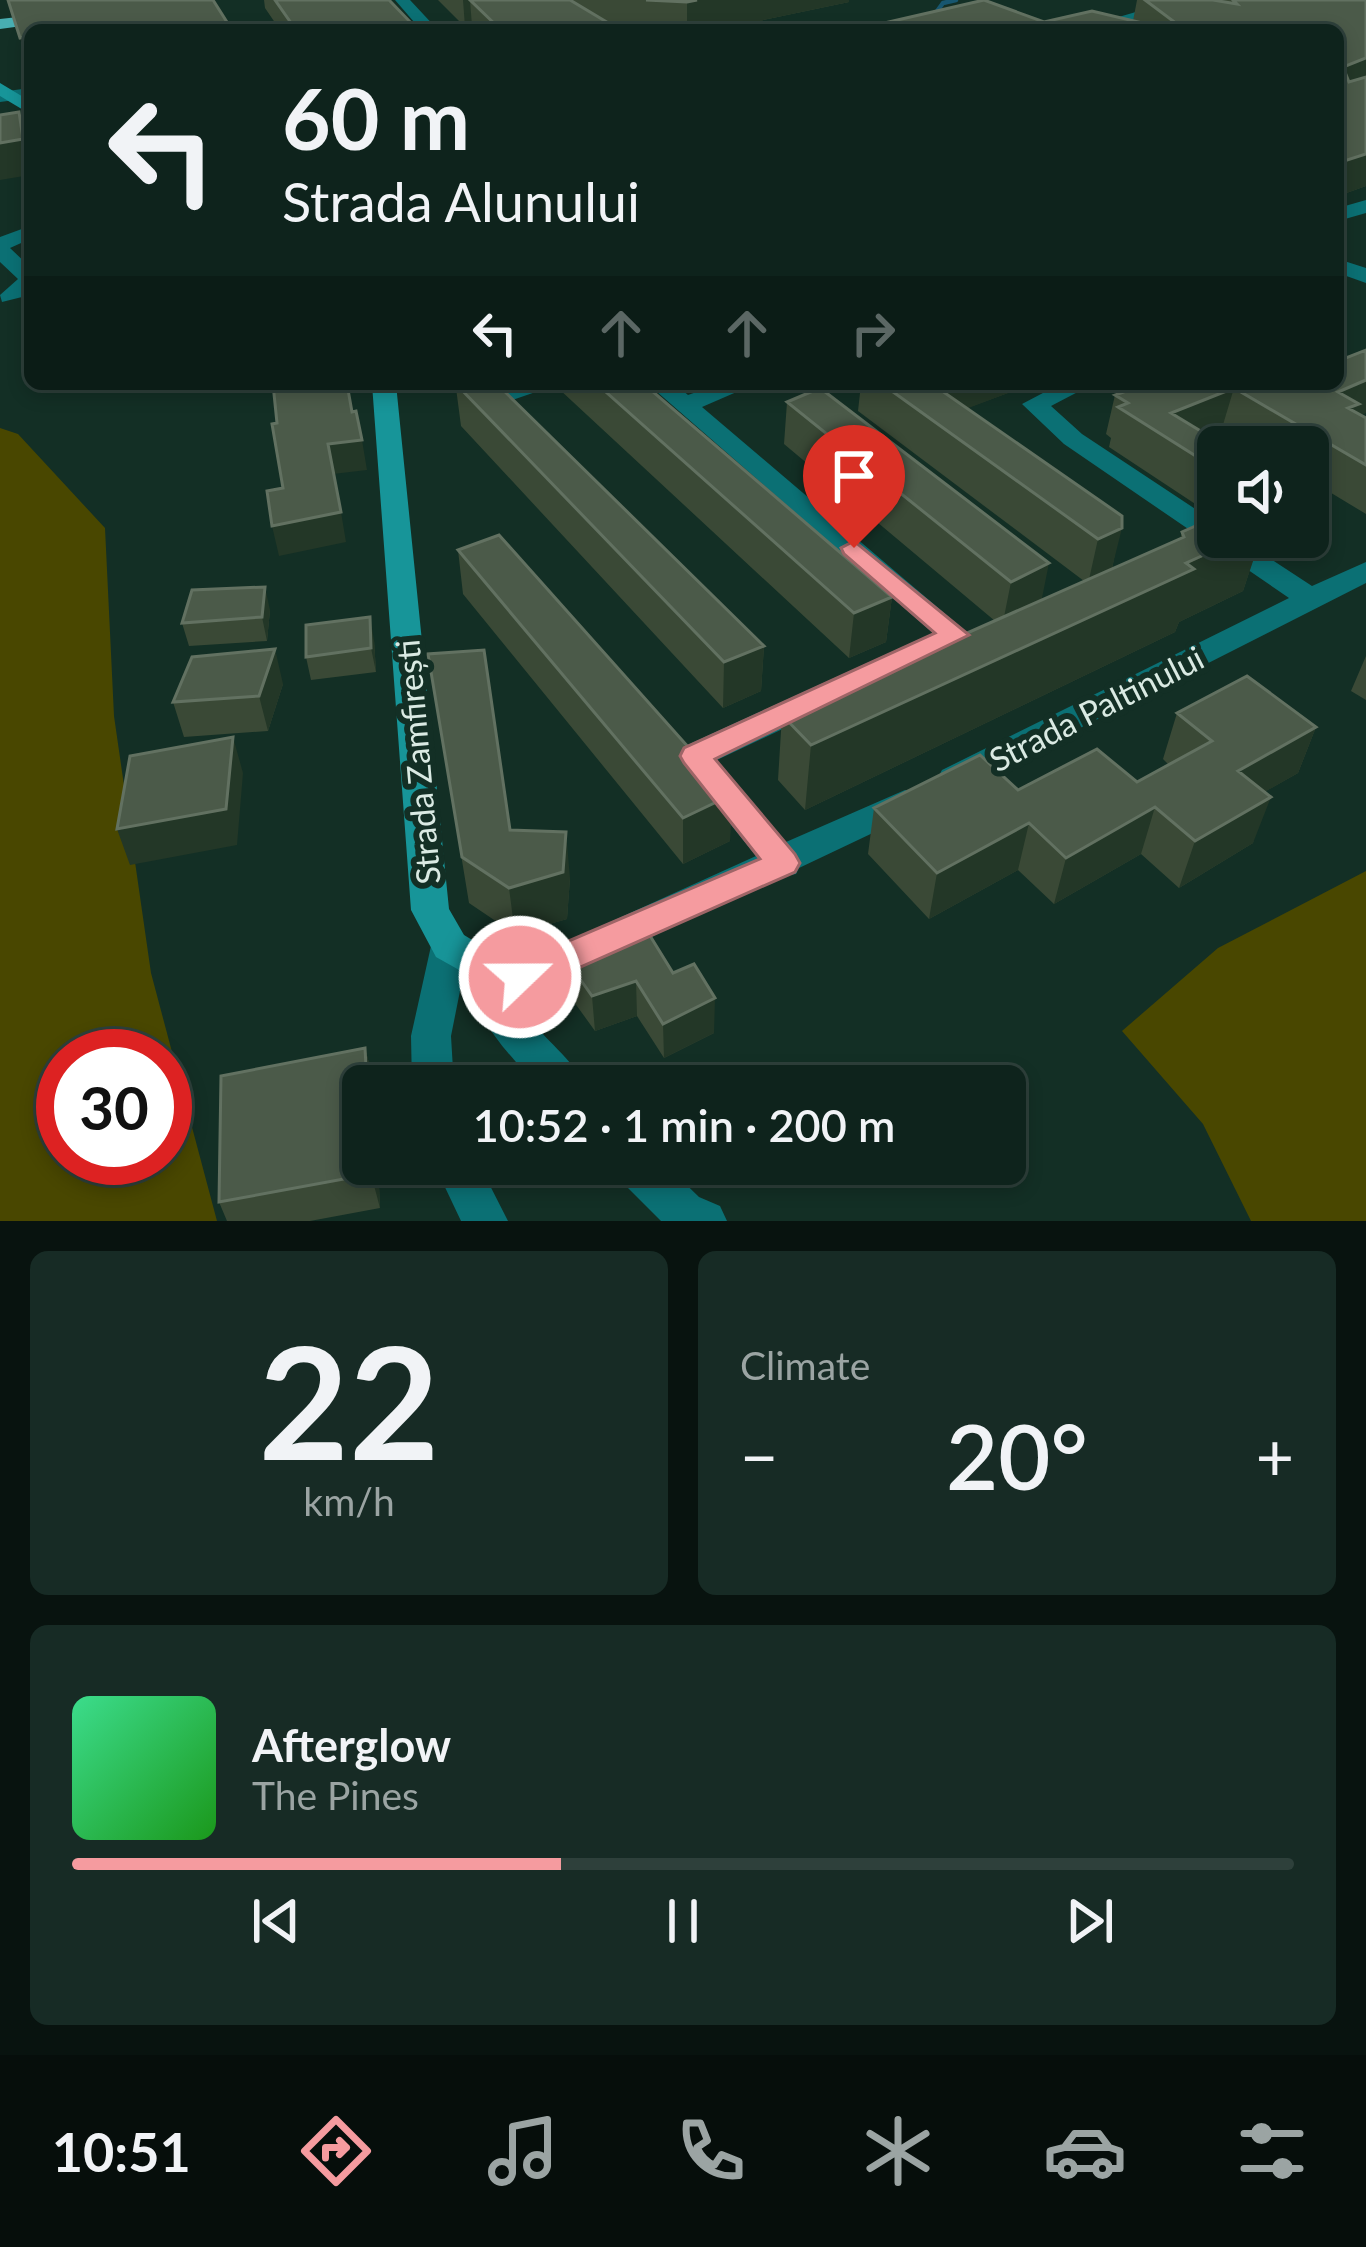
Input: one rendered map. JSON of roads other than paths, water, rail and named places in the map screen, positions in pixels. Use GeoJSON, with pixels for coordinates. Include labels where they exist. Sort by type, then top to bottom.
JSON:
{"type":"FeatureCollection","features":[{"type":"Feature","properties":{"kind":"main road"},"geometry":{"type":"LineString","coordinates":[[27,24],[75,17]]}},
{"type":"Feature","properties":{"kind":"street"},"geometry":{"type":"LineString","coordinates":[[403,0],[425,24]]}},
{"type":"Feature","properties":{"kind":"street"},"geometry":{"type":"LineString","coordinates":[[1104,24],[1194,0]]}},
{"type":"Feature","properties":{"kind":"street"},"geometry":{"type":"LineString","coordinates":[[0,247],[24,273]]}},
{"type":"Feature","properties":{"kind":"street"},"geometry":{"type":"LineString","coordinates":[[10,297],[24,288]]}},
{"type":"Feature","properties":{"kind":"street","name":"Strada Zamfirești"},"geometry":{"type":"LineString","coordinates":[[385,390],[430,910],[450,946]]}},
{"type":"Feature","properties":{"kind":"street"},"geometry":{"type":"LineString","coordinates":[[475,406],[518,390]]}},
{"type":"Feature","properties":{"kind":"street"},"geometry":{"type":"LineString","coordinates":[[1067,390],[1034,404],[1073,440],[1197,523]]}},
{"type":"Feature","properties":{"kind":"street"},"geometry":{"type":"LineString","coordinates":[[672,394],[955,635],[695,756],[783,863]]}},
{"type":"Feature","properties":{"kind":"street"},"geometry":{"type":"LineString","coordinates":[[1250,558],[1311,599]]}},
{"type":"Feature","properties":{"kind":"street","name":"Strada Paltinului"},"geometry":{"type":"LineString","coordinates":[[493,973],[520,977],[545,969],[783,863],[1366,571]]}},
{"type":"Feature","properties":{"kind":"street"},"geometry":{"type":"LineString","coordinates":[[433,1065],[431,1036],[450,946],[493,973],[504,1019],[545,1065]]}},
{"type":"Feature","properties":{"kind":"street"},"geometry":{"type":"LineString","coordinates":[[466,1185],[484,1221]]}},
{"type":"Feature","properties":{"kind":"street"},"geometry":{"type":"LineString","coordinates":[[655,1185],[683,1212],[704,1221]]}},
{"type":"Feature","properties":{"kind":"waterway"},"geometry":{"type":"LineString","coordinates":[[935,14],[943,3],[956,0]]}}]}
